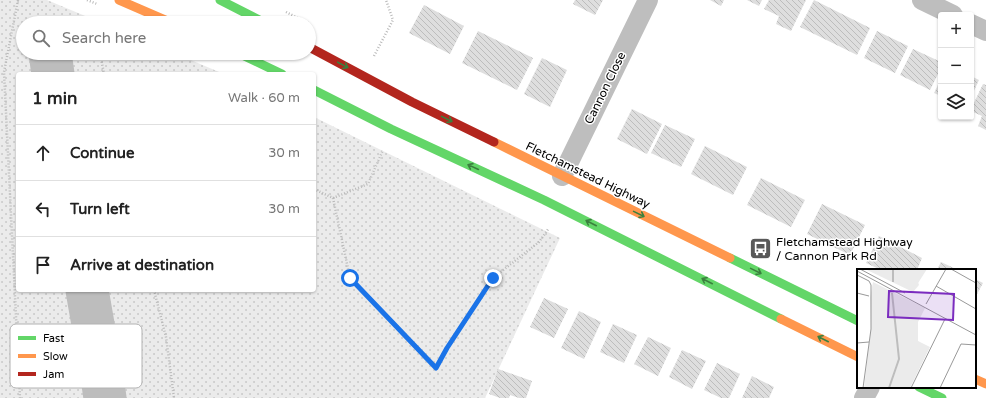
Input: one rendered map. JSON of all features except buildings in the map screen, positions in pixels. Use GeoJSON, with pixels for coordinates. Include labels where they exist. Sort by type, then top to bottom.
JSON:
{"type":"FeatureCollection","features":[{"type":"Feature","properties":{"kind":"highway"},"geometry":{"type":"LineString","coordinates":[[119,0],[156,16]]}},
{"type":"Feature","properties":{"kind":"highway"},"geometry":{"type":"LineString","coordinates":[[220,0],[251,16]]}},
{"type":"Feature","properties":{"kind":"highway","name":"Fletchamstead Highway"},"geometry":{"type":"LineString","coordinates":[[316,51],[412,102],[857,321]]}},
{"type":"Feature","properties":{"kind":"highway"},"geometry":{"type":"LineString","coordinates":[[253,60],[278,72]]}},
{"type":"Feature","properties":{"kind":"highway"},"geometry":{"type":"LineString","coordinates":[[316,91],[391,129],[544,200],[857,356]]}},
{"type":"Feature","properties":{"kind":"highway"},"geometry":{"type":"LineString","coordinates":[[976,379],[986,384]]}},
{"type":"Feature","properties":{"kind":"highway"},"geometry":{"type":"LineString","coordinates":[[921,388],[942,398]]}},
{"type":"Feature","properties":{"kind":"street","name":"Cannon Close"},"geometry":{"type":"LineString","coordinates":[[562,176],[648,0]]}},
{"type":"Feature","properties":{"kind":"street"},"geometry":{"type":"LineString","coordinates":[[922,0],[947,12]]}},
{"type":"Feature","properties":{"kind":"street"},"geometry":{"type":"LineString","coordinates":[[974,25],[986,31]]}},
{"type":"Feature","properties":{"kind":"street"},"geometry":{"type":"LineString","coordinates":[[864,398],[869,388]]}},
{"type":"Feature","properties":{"kind":"path"},"geometry":{"type":"LineString","coordinates":[[16,324],[4,72],[18,0]]}},
{"type":"Feature","properties":{"kind":"path"},"geometry":{"type":"LineString","coordinates":[[373,56],[393,20],[386,0]]}},
{"type":"Feature","properties":{"kind":"path"},"geometry":{"type":"LineString","coordinates":[[101,60],[104,72]]}},
{"type":"Feature","properties":{"kind":"path"},"geometry":{"type":"LineString","coordinates":[[316,190],[333,198],[368,184],[384,146]]}},
{"type":"Feature","properties":{"kind":"path"},"geometry":{"type":"LineString","coordinates":[[333,198],[350,278],[436,368],[447,348],[493,278],[539,242],[551,225]]}},
{"type":"Feature","properties":{"kind":"path"},"geometry":{"type":"LineString","coordinates":[[155,292],[166,337],[174,398]]}},
{"type":"Feature","properties":{"kind":"path"},"geometry":{"type":"LineString","coordinates":[[20,388],[20,398]]}},
{"type":"Feature","properties":{"kind":"shaded area"},"geometry":{"type":"Polygon","coordinates":[[[0,0],[47,0],[85,16],[16,16],[16,60],[191,60],[219,72],[16,72],[16,292],[316,292],[316,118],[560,238],[485,398],[0,398],[0,0]]]}},
{"type":"Feature","properties":{"kind":"waterway"},"geometry":{"type":"LineString","coordinates":[[51,60],[53,72]]}},
{"type":"Feature","properties":{"kind":"waterway"},"geometry":{"type":"LineString","coordinates":[[87,292],[93,324]]}},
{"type":"Feature","properties":{"kind":"waterway"},"geometry":{"type":"LineString","coordinates":[[104,388],[105,398]]}},
{"type":"Feature","properties":{"kind":"traffic: fast"},"geometry":{"type":"LineString","coordinates":[[220,0],[251,16]]}},
{"type":"Feature","properties":{"kind":"traffic: fast"},"geometry":{"type":"LineString","coordinates":[[253,60],[278,72]]}},
{"type":"Feature","properties":{"kind":"traffic: fast"},"geometry":{"type":"LineString","coordinates":[[316,91],[391,129],[544,200],[781,319]]}},
{"type":"Feature","properties":{"kind":"traffic: fast"},"geometry":{"type":"LineString","coordinates":[[730,258],[857,321]]}},
{"type":"Feature","properties":{"kind":"traffic: fast"},"geometry":{"type":"LineString","coordinates":[[921,388],[942,398]]}},
{"type":"Feature","properties":{"kind":"traffic: slow"},"geometry":{"type":"LineString","coordinates":[[119,0],[156,16]]}},
{"type":"Feature","properties":{"kind":"traffic: slow"},"geometry":{"type":"LineString","coordinates":[[494,142],[730,258]]}},
{"type":"Feature","properties":{"kind":"traffic: slow"},"geometry":{"type":"LineString","coordinates":[[781,319],[857,357]]}},
{"type":"Feature","properties":{"kind":"traffic: slow"},"geometry":{"type":"LineString","coordinates":[[976,379],[986,384]]}},
{"type":"Feature","properties":{"kind":"traffic: jam"},"geometry":{"type":"LineString","coordinates":[[316,51],[412,102],[494,142]]}},
{"type":"Feature","properties":{"kind":"place","name":"Fletchamstead Highway / Cannon Park Rd"},"geometry":{"type":"Point","coordinates":[760,249]}},
{"type":"Feature","properties":{"kind":"route"},"geometry":{"type":"LineString","coordinates":[[350,278],[436,368],[447,348],[493,278]]}}]}
